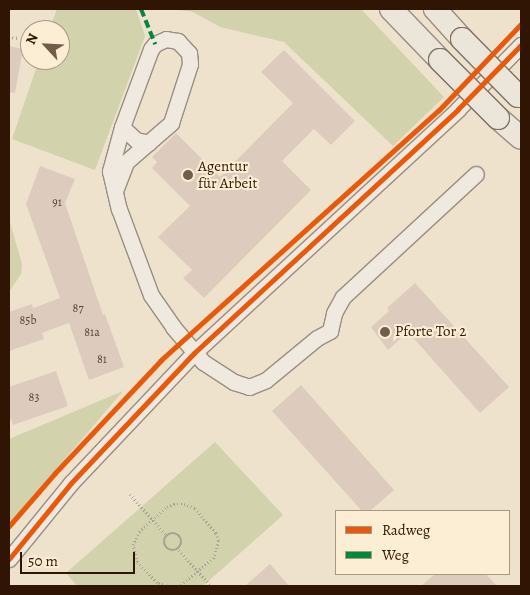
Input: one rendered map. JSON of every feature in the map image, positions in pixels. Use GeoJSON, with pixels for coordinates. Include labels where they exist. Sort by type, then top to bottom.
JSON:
{"type":"FeatureCollection","features":[{"type":"Feature","properties":{"kind":"highway"},"geometry":{"type":"LineString","coordinates":[[391,9],[498,118],[521,138]]}},
{"type":"Feature","properties":{"kind":"highway"},"geometry":{"type":"LineString","coordinates":[[435,9],[520,97]]}},
{"type":"Feature","properties":{"kind":"street"},"geometry":{"type":"LineString","coordinates":[[115,191],[126,162],[171,123],[190,64],[189,52],[178,41],[166,39],[155,44],[151,49],[122,127],[110,171],[119,209],[151,295],[194,353],[203,362],[234,382],[249,387],[266,380],[317,338],[330,331],[334,313],[343,297],[476,174]]}},
{"type":"Feature","properties":{"kind":"street"},"geometry":{"type":"LineString","coordinates":[[9,559],[71,483],[194,353],[458,109],[521,45]]}},
{"type":"Feature","properties":{"kind":"street"},"geometry":{"type":"LineString","coordinates":[[122,127],[136,140],[149,143]]}},
{"type":"Feature","properties":{"kind":"path"},"geometry":{"type":"LineString","coordinates":[[9,37],[18,38]]}},
{"type":"Feature","properties":{"kind":"path"},"geometry":{"type":"LineString","coordinates":[[130,494],[166,535]]}},
{"type":"Feature","properties":{"kind":"path"},"geometry":{"type":"LineString","coordinates":[[166,586],[157,583],[137,562],[132,545],[139,532],[168,507],[174,504],[184,504],[194,508],[216,533],[219,540],[214,558],[180,586]]}},
{"type":"Feature","properties":{"kind":"path"},"geometry":{"type":"LineString","coordinates":[[174,532],[179,535],[182,543],[179,549],[172,551],[166,549],[163,542],[166,535],[174,532]]}},
{"type":"Feature","properties":{"kind":"path"},"geometry":{"type":"LineString","coordinates":[[179,549],[211,586]]}},
{"type":"Feature","properties":{"kind":"green space"},"geometry":{"type":"Polygon","coordinates":[[[57,9],[136,9],[145,36],[95,170],[12,139],[36,70],[70,70],[70,20],[53,20],[57,9]]]}},
{"type":"Feature","properties":{"kind":"green space"},"geometry":{"type":"Polygon","coordinates":[[[172,9],[361,9],[444,97],[393,146],[284,42],[220,27],[193,12],[172,9]]]}},
{"type":"Feature","properties":{"kind":"green space"},"geometry":{"type":"Polygon","coordinates":[[[9,219],[22,264],[21,274],[9,292],[9,219]]]}},
{"type":"Feature","properties":{"kind":"green space"},"geometry":{"type":"Polygon","coordinates":[[[123,391],[9,525],[9,439],[123,391]]]}},
{"type":"Feature","properties":{"kind":"green space"},"geometry":{"type":"Polygon","coordinates":[[[215,442],[283,515],[203,586],[77,586],[66,573],[215,442]]]}},
{"type":"Feature","properties":{"kind":"building"},"geometry":{"type":"Polygon","coordinates":[[[9,46],[20,48],[20,66],[15,93],[9,92],[9,46]]]}},
{"type":"Feature","properties":{"kind":"building","name":"Agentur für Arbeit"},"geometry":{"type":"Polygon","coordinates":[[[284,50],[355,121],[331,145],[314,129],[282,161],[311,190],[204,298],[183,278],[192,270],[158,237],[190,206],[152,168],[157,162],[152,157],[176,133],[220,177],[293,103],[261,72],[284,50]]]}},
{"type":"Feature","properties":{"kind":"building"},"geometry":{"type":"Polygon","coordinates":[[[40,166],[75,179],[65,203],[103,315],[105,314],[124,367],[89,380],[69,323],[42,333],[44,339],[9,351],[9,312],[32,304],[33,308],[60,298],[26,204],[40,166]]]}},
{"type":"Feature","properties":{"kind":"building"},"geometry":{"type":"Polygon","coordinates":[[[415,283],[509,387],[480,413],[408,332],[388,350],[371,327],[389,311],[387,308],[415,283]]]}},
{"type":"Feature","properties":{"kind":"building"},"geometry":{"type":"Polygon","coordinates":[[[56,371],[68,406],[13,425],[9,414],[9,387],[56,371]]]}},
{"type":"Feature","properties":{"kind":"building"},"geometry":{"type":"Polygon","coordinates":[[[301,385],[394,490],[371,510],[361,510],[272,411],[301,385]]]}},
{"type":"Feature","properties":{"kind":"building"},"geometry":{"type":"Polygon","coordinates":[[[270,564],[289,586],[245,586],[270,564]]]}},
{"type":"Feature","properties":{"kind":"building"},"geometry":{"type":"Polygon","coordinates":[[[434,575],[487,575],[497,586],[421,586],[434,575]]]}},
{"type":"Feature","properties":{"kind":"marked path"},"geometry":{"type":"LineString","coordinates":[[141,9],[155,44]]}},
{"type":"Feature","properties":{"kind":"cycle path"},"geometry":{"type":"LineString","coordinates":[[9,526],[55,473],[161,360],[439,110],[521,24]]}},
{"type":"Feature","properties":{"kind":"cycle path"},"geometry":{"type":"LineString","coordinates":[[9,559],[71,483],[194,353],[458,109],[521,45]]}},
{"type":"Feature","properties":{"kind":"place","name":"Agentur für Arbeit"},"geometry":{"type":"Point","coordinates":[188,175]}},
{"type":"Feature","properties":{"kind":"place","name":"Pforte Tor 2"},"geometry":{"type":"Point","coordinates":[385,332]}}]}
